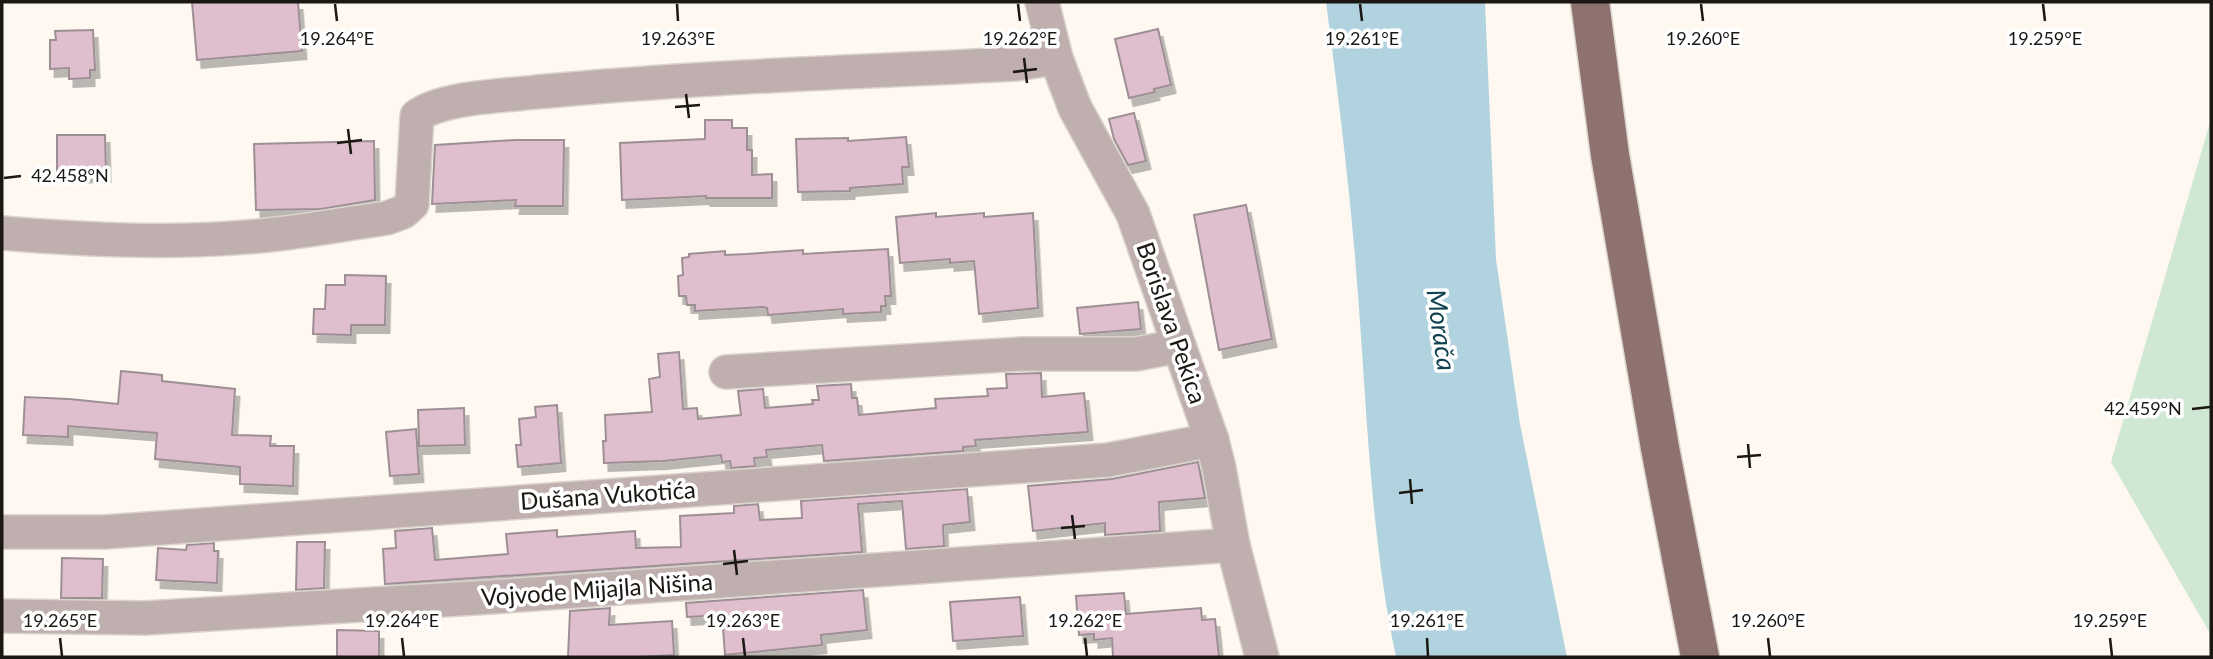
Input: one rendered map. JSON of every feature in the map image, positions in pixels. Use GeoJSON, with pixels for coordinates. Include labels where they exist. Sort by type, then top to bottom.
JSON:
{"type":"FeatureCollection","features":[{"type":"Feature","properties":{"kind":"main road"},"geometry":{"type":"LineString","coordinates":[[1590,2],[1615,187],[1700,657]]}},
{"type":"Feature","properties":{"kind":"street","name":"Borislava Pekica"},"geometry":{"type":"LineString","coordinates":[[1042,2],[1056,58],[1075,108],[1133,214],[1212,440],[1233,545],[1262,657]]}},
{"type":"Feature","properties":{"kind":"street"},"geometry":{"type":"LineString","coordinates":[[2,233],[64,238],[209,238],[258,236],[387,218],[403,212],[412,204],[417,116],[426,109],[475,98],[594,87],[1016,64],[1056,58]]}},
{"type":"Feature","properties":{"kind":"street"},"geometry":{"type":"LineString","coordinates":[[726,372],[1021,354],[1136,354],[1179,346]]}},
{"type":"Feature","properties":{"kind":"street","name":"Dušana Vukotića"},"geometry":{"type":"LineString","coordinates":[[2,531],[105,532],[1108,460],[1212,440]]}},
{"type":"Feature","properties":{"kind":"street","name":"Vojvode Mijajla Nišina"},"geometry":{"type":"LineString","coordinates":[[2,616],[173,616],[505,596],[1233,545]]}},
{"type":"Feature","properties":{"kind":"green space"},"geometry":{"type":"Polygon","coordinates":[[[2211,119],[2211,635],[2111,462],[2211,119]]]}},
{"type":"Feature","properties":{"kind":"water","name":"Morača"},"geometry":{"type":"Polygon","coordinates":[[[1326,2],[1485,2],[1496,259],[1520,424],[1567,657],[1396,657],[1380,564],[1351,212],[1326,2]]]}},
{"type":"Feature","properties":{"kind":"building"},"geometry":{"type":"Polygon","coordinates":[[[192,2],[298,2],[302,51],[197,60],[192,2]]]}},
{"type":"Feature","properties":{"kind":"building"},"geometry":{"type":"Polygon","coordinates":[[[1158,29],[1171,85],[1129,98],[1115,39],[1158,29]]]}},
{"type":"Feature","properties":{"kind":"building"},"geometry":{"type":"Polygon","coordinates":[[[93,30],[95,70],[90,70],[90,78],[69,79],[69,68],[50,69],[50,40],[56,40],[55,31],[93,30]]]}},
{"type":"Feature","properties":{"kind":"building"},"geometry":{"type":"Polygon","coordinates":[[[1134,113],[1146,161],[1128,165],[1114,139],[1109,119],[1134,113]]]}},
{"type":"Feature","properties":{"kind":"building"},"geometry":{"type":"Polygon","coordinates":[[[705,120],[732,120],[732,128],[747,128],[747,150],[752,150],[752,175],[772,174],[772,198],[706,196],[622,200],[620,143],[705,139],[705,120]]]}},
{"type":"Feature","properties":{"kind":"building"},"geometry":{"type":"Polygon","coordinates":[[[57,135],[105,135],[106,174],[57,175],[57,135]]]}},
{"type":"Feature","properties":{"kind":"building"},"geometry":{"type":"Polygon","coordinates":[[[906,137],[909,167],[902,167],[903,184],[850,188],[850,191],[798,192],[796,139],[848,138],[848,141],[906,137]]]}},
{"type":"Feature","properties":{"kind":"building"},"geometry":{"type":"Polygon","coordinates":[[[564,140],[563,206],[515,206],[516,200],[432,204],[435,145],[564,140]]]}},
{"type":"Feature","properties":{"kind":"building"},"geometry":{"type":"Polygon","coordinates":[[[374,141],[375,200],[321,209],[256,210],[254,144],[374,141]]]}},
{"type":"Feature","properties":{"kind":"building"},"geometry":{"type":"Polygon","coordinates":[[[1246,205],[1272,339],[1219,350],[1194,215],[1246,205]]]}},
{"type":"Feature","properties":{"kind":"building"},"geometry":{"type":"Polygon","coordinates":[[[936,213],[936,217],[984,213],[984,217],[1033,213],[1038,308],[979,314],[974,261],[950,263],[950,259],[900,263],[896,217],[936,213]]]}},
{"type":"Feature","properties":{"kind":"building"},"geometry":{"type":"Polygon","coordinates":[[[888,249],[891,296],[885,296],[886,306],[881,306],[881,312],[843,314],[843,309],[768,315],[767,308],[763,307],[695,311],[695,305],[687,305],[686,296],[679,296],[678,276],[683,275],[682,258],[689,257],[689,254],[725,251],[725,255],[803,250],[803,254],[888,249]]]}},
{"type":"Feature","properties":{"kind":"building"},"geometry":{"type":"Polygon","coordinates":[[[345,275],[386,276],[385,325],[351,325],[351,335],[313,334],[314,309],[325,309],[326,285],[345,285],[345,275]]]}},
{"type":"Feature","properties":{"kind":"building"},"geometry":{"type":"Polygon","coordinates":[[[1138,302],[1141,329],[1080,334],[1077,308],[1138,302]]]}},
{"type":"Feature","properties":{"kind":"building"},"geometry":{"type":"Polygon","coordinates":[[[679,352],[683,409],[697,408],[698,419],[741,415],[738,391],[763,389],[765,408],[813,404],[812,400],[819,400],[817,386],[851,384],[852,398],[857,398],[859,415],[936,408],[935,399],[988,396],[987,389],[1007,388],[1006,374],[1041,373],[1042,397],[1084,393],[1088,432],[975,440],[976,446],[963,447],[963,451],[824,461],[822,445],[766,450],[767,457],[754,458],[755,466],[731,468],[730,461],[722,462],[721,455],[604,463],[605,415],[652,412],[649,379],[660,377],[658,354],[679,352]]]}},
{"type":"Feature","properties":{"kind":"building"},"geometry":{"type":"Polygon","coordinates":[[[121,371],[162,375],[162,381],[235,389],[232,435],[271,436],[270,446],[294,446],[293,486],[240,484],[240,467],[155,459],[157,433],[68,426],[68,437],[23,435],[25,397],[118,404],[121,371]]]}},
{"type":"Feature","properties":{"kind":"building"},"geometry":{"type":"Polygon","coordinates":[[[557,405],[561,463],[518,467],[516,445],[521,445],[519,419],[536,417],[535,407],[557,405]]]}},
{"type":"Feature","properties":{"kind":"building"},"geometry":{"type":"Polygon","coordinates":[[[464,408],[465,445],[419,446],[418,410],[464,408]]]}},
{"type":"Feature","properties":{"kind":"building"},"geometry":{"type":"Polygon","coordinates":[[[416,429],[419,474],[390,476],[386,432],[416,429]]]}},
{"type":"Feature","properties":{"kind":"building"},"geometry":{"type":"Polygon","coordinates":[[[1198,462],[1205,498],[1159,502],[1160,531],[1105,535],[1105,523],[1033,531],[1028,486],[1112,479],[1198,462]]]}},
{"type":"Feature","properties":{"kind":"building"},"geometry":{"type":"Polygon","coordinates":[[[967,489],[970,522],[943,525],[944,546],[906,549],[902,501],[858,504],[862,552],[385,584],[383,549],[396,548],[395,531],[432,528],[435,560],[508,554],[506,534],[557,530],[557,537],[635,531],[636,548],[681,547],[680,516],[734,513],[734,506],[758,504],[760,520],[802,518],[801,501],[967,489]]]}},
{"type":"Feature","properties":{"kind":"building"},"geometry":{"type":"Polygon","coordinates":[[[297,542],[325,542],[324,588],[296,590],[297,542]]]}},
{"type":"Feature","properties":{"kind":"building"},"geometry":{"type":"Polygon","coordinates":[[[214,543],[214,551],[218,551],[217,583],[156,580],[158,548],[186,550],[187,545],[214,543]]]}},
{"type":"Feature","properties":{"kind":"building"},"geometry":{"type":"Polygon","coordinates":[[[62,558],[103,559],[102,598],[61,598],[62,558]]]}},
{"type":"Feature","properties":{"kind":"building"},"geometry":{"type":"Polygon","coordinates":[[[863,590],[867,630],[821,635],[822,645],[725,655],[722,615],[687,617],[686,603],[863,590]]]}},
{"type":"Feature","properties":{"kind":"building"},"geometry":{"type":"Polygon","coordinates":[[[1124,593],[1126,614],[1201,608],[1202,620],[1215,619],[1219,657],[1113,657],[1112,638],[1094,640],[1094,634],[1079,635],[1076,596],[1124,593]]]}},
{"type":"Feature","properties":{"kind":"building"},"geometry":{"type":"Polygon","coordinates":[[[1020,597],[1023,636],[953,641],[950,602],[1020,597]]]}},
{"type":"Feature","properties":{"kind":"building"},"geometry":{"type":"Polygon","coordinates":[[[610,608],[609,625],[672,621],[674,655],[568,657],[570,611],[610,608]]]}},
{"type":"Feature","properties":{"kind":"building"},"geometry":{"type":"Polygon","coordinates":[[[337,630],[379,631],[379,657],[337,657],[337,630]]]}}]}
